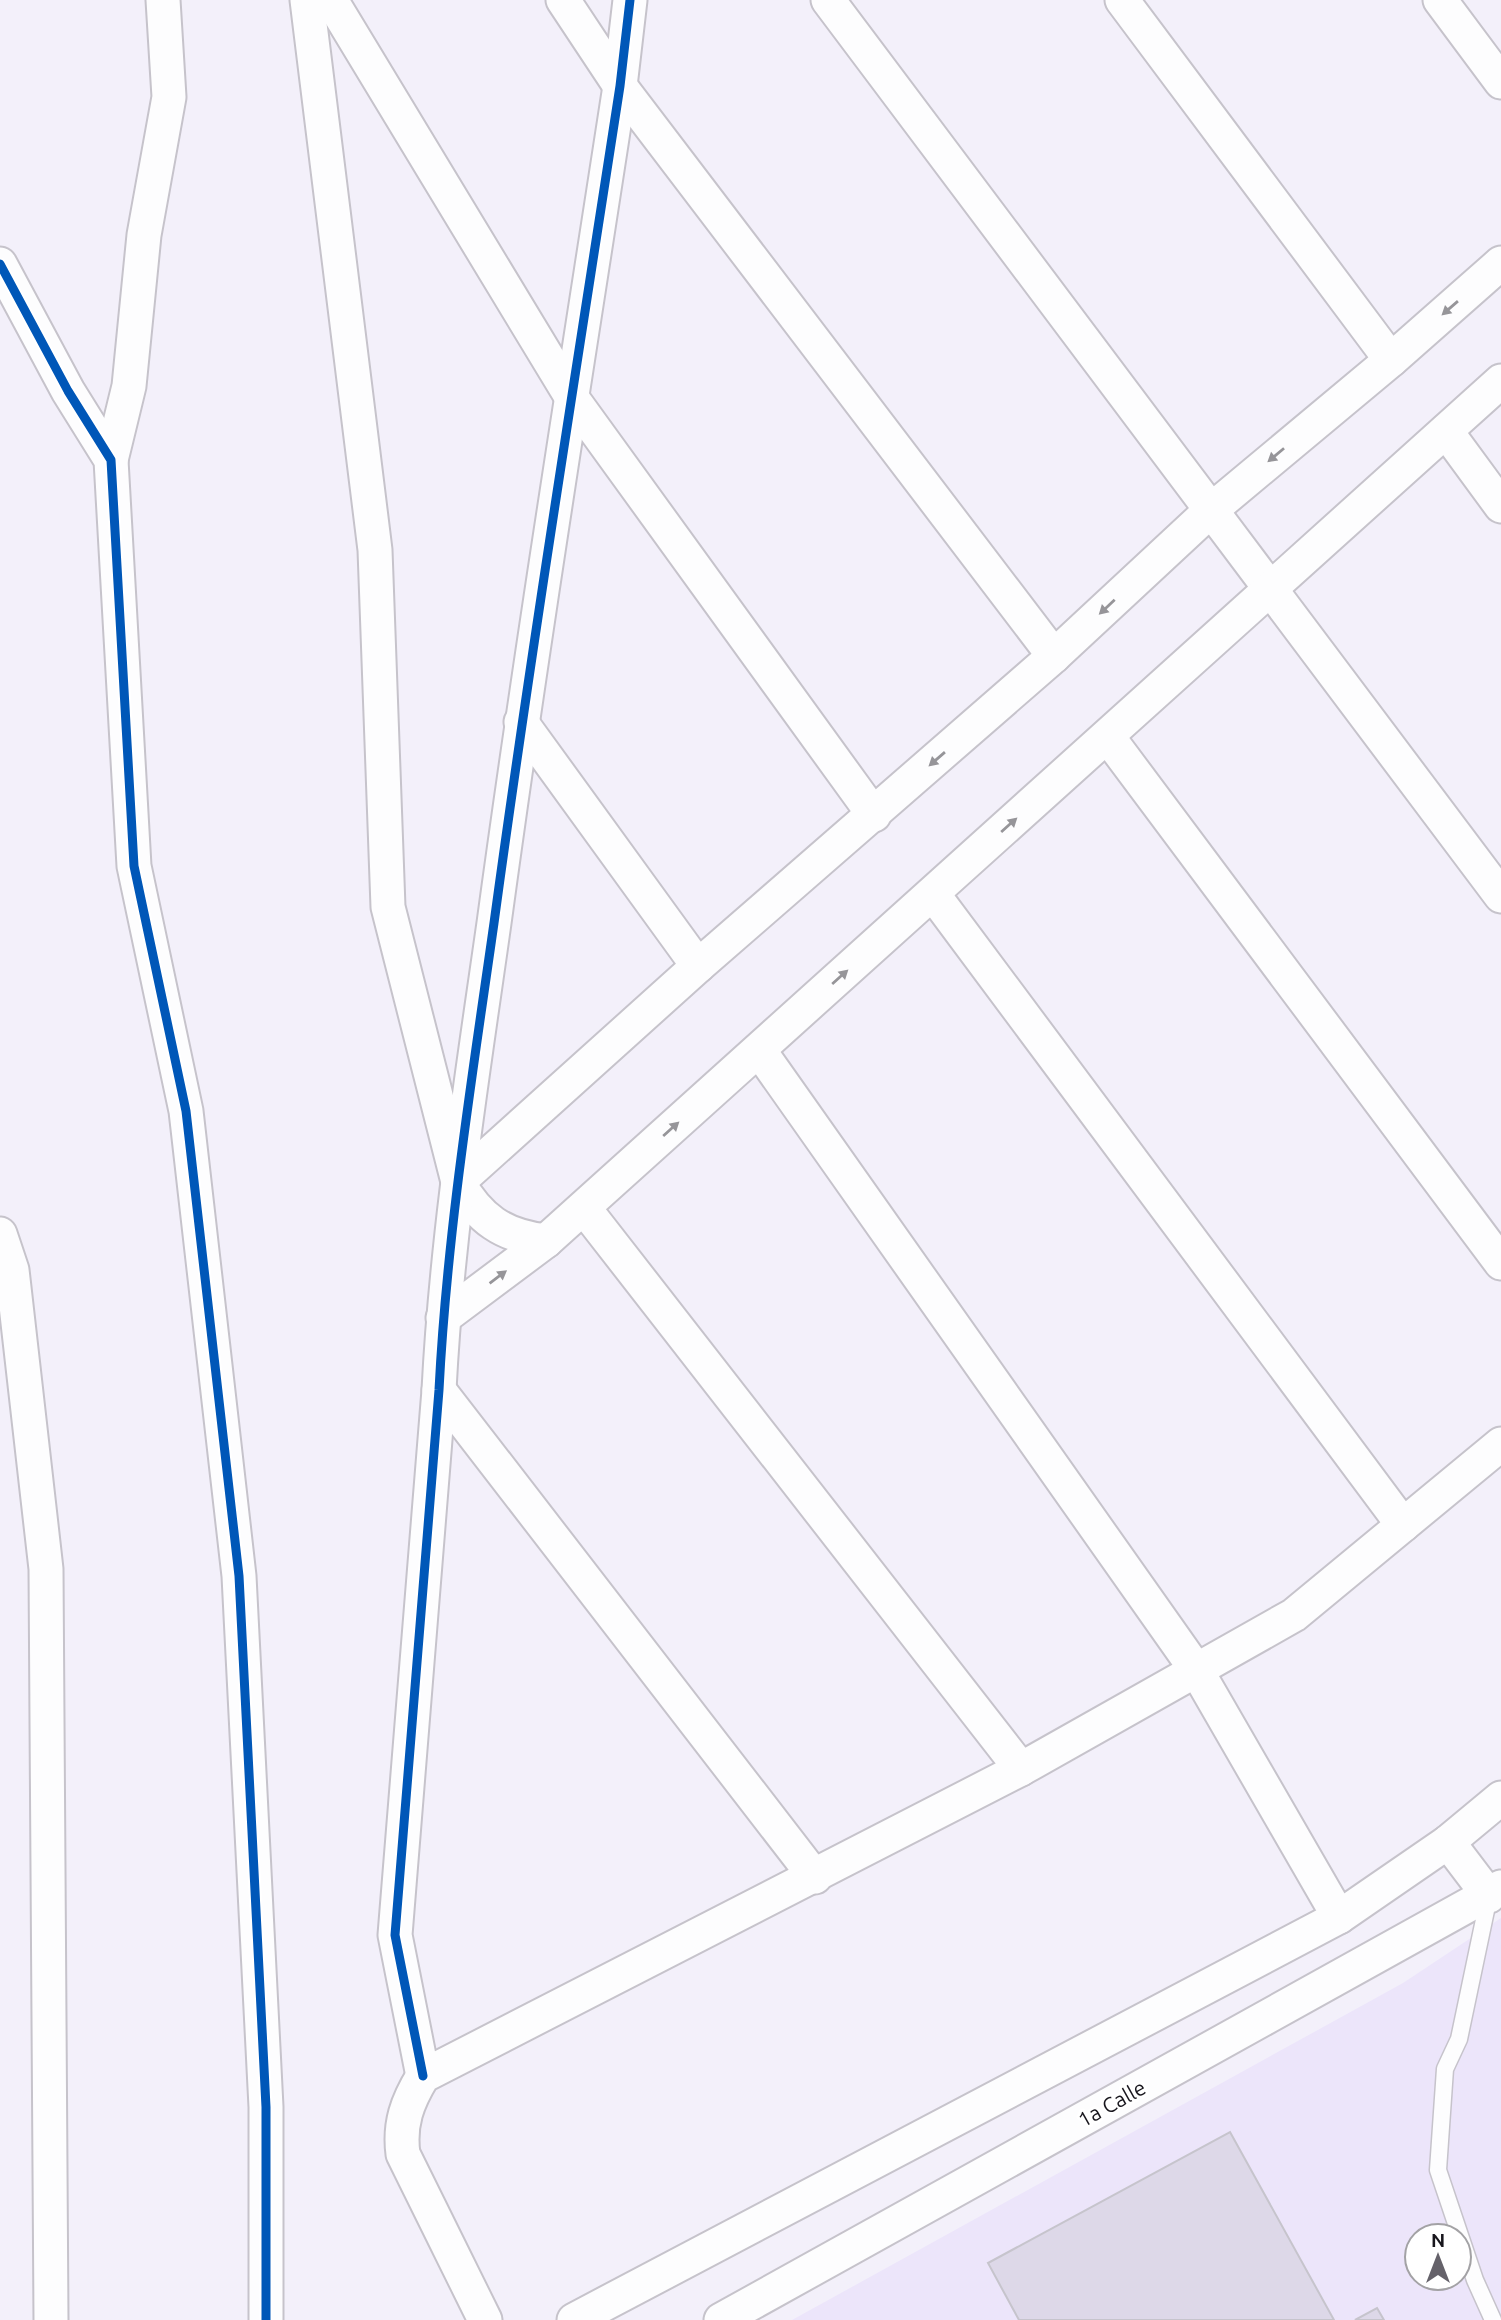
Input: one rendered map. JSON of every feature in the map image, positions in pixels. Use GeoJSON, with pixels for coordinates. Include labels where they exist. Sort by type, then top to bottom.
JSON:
{"type":"FeatureCollection","features":[{"type":"Feature","properties":{"kind":"street"},"geometry":{"type":"LineString","coordinates":[[163,0],[169,97],[144,235],[129,386],[111,460],[134,866],[186,1111],[239,1576],[266,2106],[266,2320]]}},
{"type":"Feature","properties":{"kind":"street"},"geometry":{"type":"LineString","coordinates":[[307,0],[374,550],[388,907],[458,1182],[468,1201],[500,1229],[514,1235],[546,1241]]}},
{"type":"Feature","properties":{"kind":"street"},"geometry":{"type":"LineString","coordinates":[[331,0],[572,398],[874,815]]}},
{"type":"Feature","properties":{"kind":"street"},"geometry":{"type":"LineString","coordinates":[[563,0],[620,86],[1054,656]]}},
{"type":"Feature","properties":{"kind":"street"},"geometry":{"type":"LineString","coordinates":[[423,2077],[395,1935],[443,1318],[458,1182],[521,722],[620,86],[630,0]]}},
{"type":"Feature","properties":{"kind":"street"},"geometry":{"type":"LineString","coordinates":[[828,0],[1501,896]]}},
{"type":"Feature","properties":{"kind":"street"},"geometry":{"type":"LineString","coordinates":[[1122,0],[1391,360]]}},
{"type":"Feature","properties":{"kind":"street"},"geometry":{"type":"LineString","coordinates":[[1440,0],[1501,82]]}},
{"type":"Feature","properties":{"kind":"street"},"geometry":{"type":"LineString","coordinates":[[458,1182],[698,966],[1054,656],[1210,511],[1391,360],[1501,263]]}},
{"type":"Feature","properties":{"kind":"street"},"geometry":{"type":"LineString","coordinates":[[0,264],[68,391],[111,460]]}},
{"type":"Feature","properties":{"kind":"street"},"geometry":{"type":"LineString","coordinates":[[443,1318],[546,1241],[584,1208],[1501,381]]}},
{"type":"Feature","properties":{"kind":"street"},"geometry":{"type":"LineString","coordinates":[[1446,431],[1501,506]]}},
{"type":"Feature","properties":{"kind":"street"},"geometry":{"type":"LineString","coordinates":[[521,722],[698,966]]}},
{"type":"Feature","properties":{"kind":"street"},"geometry":{"type":"LineString","coordinates":[[1108,737],[1501,1263]]}},
{"type":"Feature","properties":{"kind":"street"},"geometry":{"type":"LineString","coordinates":[[933,894],[1403,1525]]}},
{"type":"Feature","properties":{"kind":"street"},"geometry":{"type":"LineString","coordinates":[[759,1050],[1197,1671],[1339,1917]]}},
{"type":"Feature","properties":{"kind":"street"},"geometry":{"type":"LineString","coordinates":[[584,1208],[1021,1769]]}},
{"type":"Feature","properties":{"kind":"street"},"geometry":{"type":"LineString","coordinates":[[0,1234],[12,1270],[46,1569],[51,2320]]}},
{"type":"Feature","properties":{"kind":"street"},"geometry":{"type":"LineString","coordinates":[[439,1390],[815,1877]]}},
{"type":"Feature","properties":{"kind":"street"},"geometry":{"type":"LineString","coordinates":[[485,2320],[403,2154],[403,2117],[411,2096],[423,2077],[1021,1769],[1294,1615],[1501,1444]]}},
{"type":"Feature","properties":{"kind":"street"},"geometry":{"type":"LineString","coordinates":[[574,2320],[1339,1917],[1448,1842],[1501,1798]]}},
{"type":"Feature","properties":{"kind":"street"},"geometry":{"type":"LineString","coordinates":[[1448,1842],[1495,1892]]}},
{"type":"Feature","properties":{"kind":"street","name":"1a Calle"},"geometry":{"type":"LineString","coordinates":[[721,2320],[1495,1892]]}},
{"type":"Feature","properties":{"kind":"lane"},"geometry":{"type":"LineString","coordinates":[[1493,2320],[1475,2280],[1438,2170],[1445,2069],[1459,2039],[1495,1892]]}},
{"type":"Feature","properties":{"kind":"shaded area"},"geometry":{"type":"Polygon","coordinates":[[[1501,1918],[1501,2320],[792,2320],[1403,1983],[1501,1918]]]}},
{"type":"Feature","properties":{"kind":"building"},"geometry":{"type":"Polygon","coordinates":[[[1230,2132],[1334,2320],[1019,2320],[988,2263],[1230,2132]]]}},
{"type":"Feature","properties":{"kind":"building"},"geometry":{"type":"Polygon","coordinates":[[[1377,2308],[1384,2320],[1355,2320],[1377,2308]]]}},
{"type":"Feature","properties":{"kind":"cycle path"},"geometry":{"type":"LineString","coordinates":[[423,2076],[395,1935],[448,1273],[461,1156],[509,818],[620,86],[630,0]]}},
{"type":"Feature","properties":{"kind":"cycle path"},"geometry":{"type":"LineString","coordinates":[[0,264],[68,391],[111,460],[134,866],[186,1111],[239,1576],[266,2107],[266,2320]]}}]}
